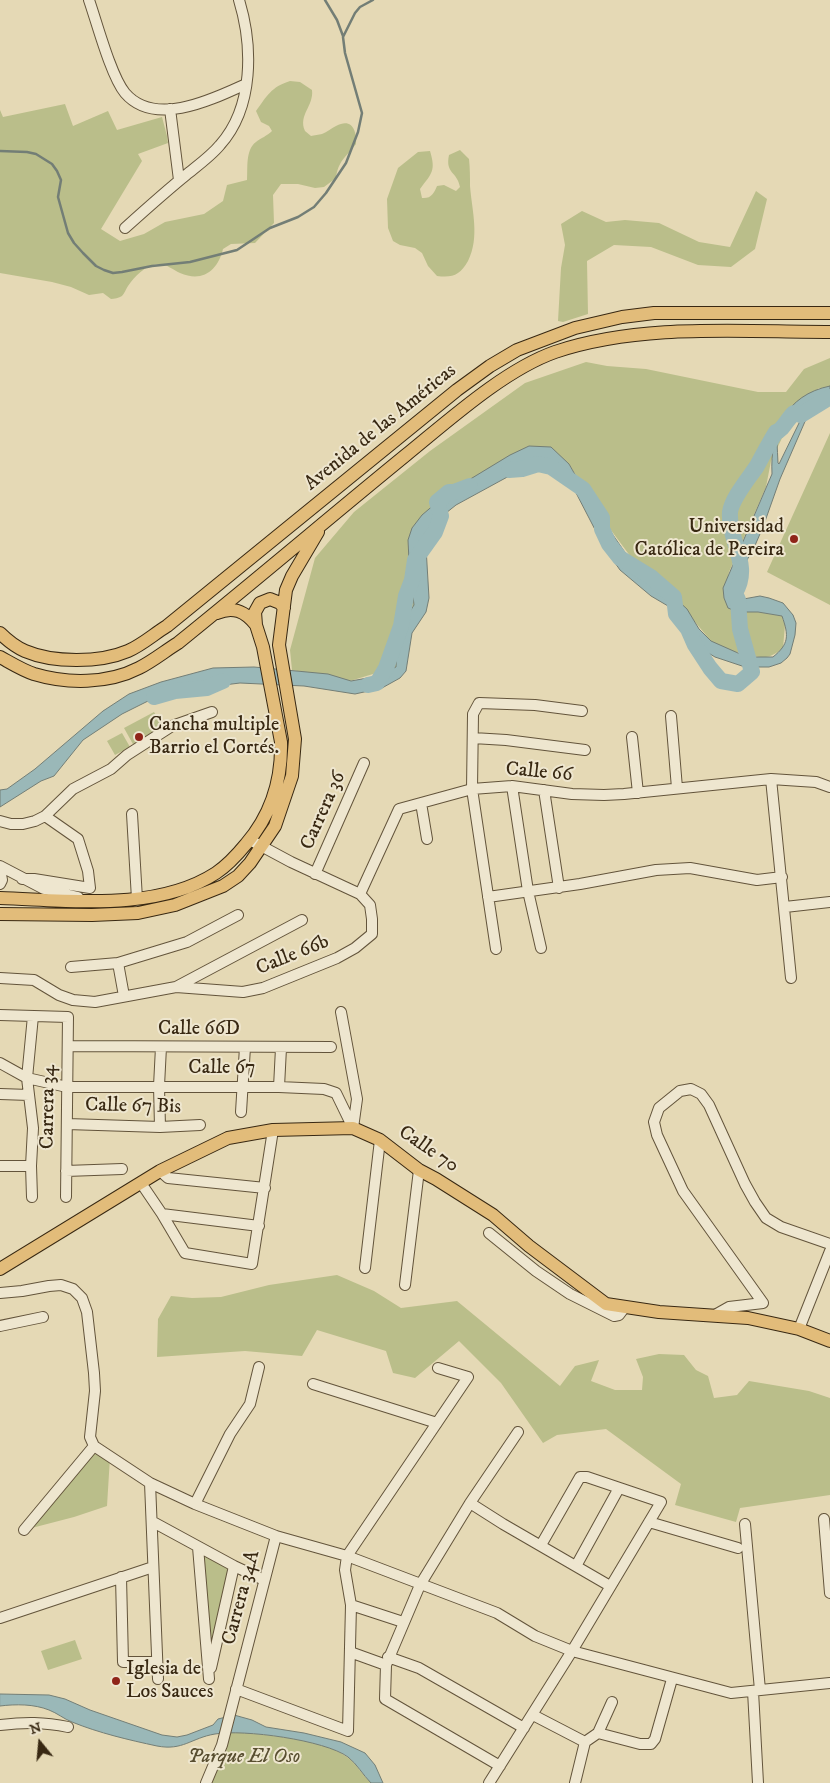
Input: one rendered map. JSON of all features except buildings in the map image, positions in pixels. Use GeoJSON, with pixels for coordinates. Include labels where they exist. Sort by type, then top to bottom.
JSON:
{"type":"FeatureCollection","features":[{"type":"Feature","properties":{"kind":"main road","name":"Avenida de las Américas"},"geometry":{"type":"LineString","coordinates":[[0,633],[25,651],[61,660],[117,656],[130,650],[167,626],[457,390],[490,366],[517,350],[575,328],[622,317],[654,313],[830,313]]}},
{"type":"Feature","properties":{"kind":"main road","name":"Avenida de las Américas"},"geometry":{"type":"LineString","coordinates":[[0,656],[32,674],[55,680],[79,681],[100,679],[122,675],[140,668],[178,643],[482,395],[526,366],[555,352],[596,341],[655,332],[830,332]]}},
{"type":"Feature","properties":{"kind":"main road"},"geometry":{"type":"LineString","coordinates":[[388,447],[396,455],[397,463]]}},
{"type":"Feature","properties":{"kind":"main road"},"geometry":{"type":"LineString","coordinates":[[0,898],[91,901],[137,898],[170,892],[195,884],[216,873],[256,843],[278,820],[292,776],[294,759],[293,722],[279,645],[286,590],[292,576],[324,523]]}},
{"type":"Feature","properties":{"kind":"main road"},"geometry":{"type":"LineString","coordinates":[[0,914],[138,913],[175,905],[223,886],[238,876],[256,843],[276,790],[281,758],[278,724],[255,612],[257,607],[265,600],[276,600],[284,608]]}},
{"type":"Feature","properties":{"kind":"main road"},"geometry":{"type":"LineString","coordinates":[[212,615],[229,609],[236,610],[248,616],[256,624]]}},
{"type":"Feature","properties":{"kind":"main road","name":"Calle 70"},"geometry":{"type":"LineString","coordinates":[[1,1268],[160,1171],[228,1138],[273,1130],[353,1128],[380,1140],[419,1170],[493,1215],[529,1246],[606,1304],[659,1312],[748,1318],[799,1329],[830,1341]]}},
{"type":"Feature","properties":{"kind":"street"},"geometry":{"type":"LineString","coordinates":[[89,0],[116,78],[124,92],[145,108],[170,109],[204,101],[246,84]]}},
{"type":"Feature","properties":{"kind":"street"},"geometry":{"type":"LineString","coordinates":[[125,228],[219,147],[226,138],[241,109],[248,64],[247,38],[239,0]]}},
{"type":"Feature","properties":{"kind":"street"},"geometry":{"type":"LineString","coordinates":[[170,109],[179,180]]}},
{"type":"Feature","properties":{"kind":"street"},"geometry":{"type":"LineString","coordinates":[[496,949],[472,788],[473,714],[479,703],[535,704],[582,711]]}},
{"type":"Feature","properties":{"kind":"street"},"geometry":{"type":"LineString","coordinates":[[0,821],[11,824],[23,824],[46,816],[73,789],[111,769],[127,755],[172,726],[212,712]]}},
{"type":"Feature","properties":{"kind":"street"},"geometry":{"type":"LineString","coordinates":[[671,716],[677,788]]}},
{"type":"Feature","properties":{"kind":"street"},"geometry":{"type":"LineString","coordinates":[[632,737],[638,793]]}},
{"type":"Feature","properties":{"kind":"street"},"geometry":{"type":"LineString","coordinates":[[473,738],[506,740],[585,750]]}},
{"type":"Feature","properties":{"kind":"street","name":"Carrera 36"},"geometry":{"type":"LineString","coordinates":[[315,874],[364,763]]}},
{"type":"Feature","properties":{"kind":"street"},"geometry":{"type":"LineString","coordinates":[[771,779],[785,907],[790,978]]}},
{"type":"Feature","properties":{"kind":"street","name":"Calle 66"},"geometry":{"type":"LineString","coordinates":[[360,894],[399,809],[472,788],[512,786],[582,794],[638,793],[771,779],[816,782],[830,787]]}},
{"type":"Feature","properties":{"kind":"street"},"geometry":{"type":"LineString","coordinates":[[512,786],[528,891],[541,948]]}},
{"type":"Feature","properties":{"kind":"street"},"geometry":{"type":"LineString","coordinates":[[544,790],[559,888]]}},
{"type":"Feature","properties":{"kind":"street"},"geometry":{"type":"LineString","coordinates":[[421,803],[426,839]]}},
{"type":"Feature","properties":{"kind":"street"},"geometry":{"type":"LineString","coordinates":[[132,814],[137,898]]}},
{"type":"Feature","properties":{"kind":"street"},"geometry":{"type":"LineString","coordinates":[[22,879],[90,888],[88,872],[78,839],[46,816]]}},
{"type":"Feature","properties":{"kind":"street"},"geometry":{"type":"LineString","coordinates":[[256,843],[315,874],[360,894]]}},
{"type":"Feature","properties":{"kind":"street"},"geometry":{"type":"LineString","coordinates":[[0,868],[44,889],[91,901]]}},
{"type":"Feature","properties":{"kind":"street"},"geometry":{"type":"LineString","coordinates":[[0,868],[2,880],[0,884]]}},
{"type":"Feature","properties":{"kind":"street"},"geometry":{"type":"LineString","coordinates":[[488,897],[559,888],[656,870],[683,868],[757,880],[782,876]]}},
{"type":"Feature","properties":{"kind":"street","name":"Calle 66b"},"geometry":{"type":"LineString","coordinates":[[176,987],[243,992],[263,988],[338,958],[355,948],[372,934],[370,905],[360,894]]}},
{"type":"Feature","properties":{"kind":"street"},"geometry":{"type":"LineString","coordinates":[[785,907],[830,902]]}},
{"type":"Feature","properties":{"kind":"street"},"geometry":{"type":"LineString","coordinates":[[70,967],[118,963],[187,942],[238,915]]}},
{"type":"Feature","properties":{"kind":"street"},"geometry":{"type":"LineString","coordinates":[[0,978],[34,980],[58,995],[73,1000],[95,1002],[176,987],[302,920]]}},
{"type":"Feature","properties":{"kind":"street"},"geometry":{"type":"LineString","coordinates":[[118,963],[124,996]]}},
{"type":"Feature","properties":{"kind":"street"},"geometry":{"type":"LineString","coordinates":[[341,1012],[357,1099],[353,1128]]}},
{"type":"Feature","properties":{"kind":"street"},"geometry":{"type":"LineString","coordinates":[[0,1015],[34,1016],[27,1078],[33,1128],[32,1197]]}},
{"type":"Feature","properties":{"kind":"street","name":"Carrera 34"},"geometry":{"type":"LineString","coordinates":[[34,1016],[68,1017],[66,1197]]}},
{"type":"Feature","properties":{"kind":"street","name":"Calle 66D"},"geometry":{"type":"LineString","coordinates":[[68,1046],[330,1047]]}},
{"type":"Feature","properties":{"kind":"street"},"geometry":{"type":"LineString","coordinates":[[160,1127],[159,1086],[162,1047]]}},
{"type":"Feature","properties":{"kind":"street"},"geometry":{"type":"LineString","coordinates":[[241,1112],[245,1047]]}},
{"type":"Feature","properties":{"kind":"street"},"geometry":{"type":"LineString","coordinates":[[278,1087],[281,1048]]}},
{"type":"Feature","properties":{"kind":"street","name":"Calle 67"},"geometry":{"type":"LineString","coordinates":[[0,1063],[27,1078],[67,1086],[324,1089],[336,1094],[353,1128]]}},
{"type":"Feature","properties":{"kind":"street"},"geometry":{"type":"LineString","coordinates":[[714,1316],[729,1306],[763,1303],[683,1191],[657,1135],[654,1122],[659,1108],[680,1091],[691,1089],[701,1094],[709,1105],[748,1190],[766,1218],[782,1227],[830,1244]]}},
{"type":"Feature","properties":{"kind":"street"},"geometry":{"type":"LineString","coordinates":[[0,1094],[29,1095]]}},
{"type":"Feature","properties":{"kind":"street","name":"Calle 67 Bis"},"geometry":{"type":"LineString","coordinates":[[67,1124],[160,1127],[200,1125]]}},
{"type":"Feature","properties":{"kind":"street"},"geometry":{"type":"LineString","coordinates":[[141,1183],[185,1253],[252,1264],[273,1130]]}},
{"type":"Feature","properties":{"kind":"street"},"geometry":{"type":"LineString","coordinates":[[365,1268],[380,1140]]}},
{"type":"Feature","properties":{"kind":"street"},"geometry":{"type":"LineString","coordinates":[[0,1166],[31,1166]]}},
{"type":"Feature","properties":{"kind":"street"},"geometry":{"type":"LineString","coordinates":[[66,1170],[122,1169]]}},
{"type":"Feature","properties":{"kind":"street"},"geometry":{"type":"LineString","coordinates":[[405,1285],[419,1170]]}},
{"type":"Feature","properties":{"kind":"street"},"geometry":{"type":"LineString","coordinates":[[160,1171],[168,1178],[265,1188]]}},
{"type":"Feature","properties":{"kind":"street"},"geometry":{"type":"LineString","coordinates":[[162,1214],[259,1226]]}},
{"type":"Feature","properties":{"kind":"street"},"geometry":{"type":"LineString","coordinates":[[489,1233],[570,1294],[614,1316],[619,1315],[625,1307]]}},
{"type":"Feature","properties":{"kind":"street"},"geometry":{"type":"LineString","coordinates":[[799,1329],[830,1251]]}},
{"type":"Feature","properties":{"kind":"street"},"geometry":{"type":"LineString","coordinates":[[0,1293],[61,1285],[73,1289],[82,1298],[87,1312],[94,1373],[95,1390],[90,1437],[94,1446],[150,1482],[195,1504],[276,1536],[347,1556],[497,1613],[535,1636],[572,1651],[672,1679],[731,1693],[830,1683]]}},
{"type":"Feature","properties":{"kind":"street"},"geometry":{"type":"LineString","coordinates":[[0,1326],[43,1317]]}},
{"type":"Feature","properties":{"kind":"street"},"geometry":{"type":"LineString","coordinates":[[195,1504],[230,1434],[250,1404],[259,1367]]}},
{"type":"Feature","properties":{"kind":"street"},"geometry":{"type":"LineString","coordinates":[[236,1689],[348,1731],[350,1605],[344,1570],[347,1556],[468,1377],[438,1368]]}},
{"type":"Feature","properties":{"kind":"street"},"geometry":{"type":"LineString","coordinates":[[313,1384],[437,1423]]}},
{"type":"Feature","properties":{"kind":"street"},"geometry":{"type":"LineString","coordinates":[[500,1766],[385,1699],[387,1661],[420,1584],[470,1503],[518,1432]]}},
{"type":"Feature","properties":{"kind":"street"},"geometry":{"type":"LineString","coordinates":[[24,1530],[94,1446]]}},
{"type":"Feature","properties":{"kind":"street"},"geometry":{"type":"LineString","coordinates":[[489,1783],[572,1651],[661,1502],[587,1477],[580,1477],[541,1545]]}},
{"type":"Feature","properties":{"kind":"street"},"geometry":{"type":"LineString","coordinates":[[150,1482],[158,1679]]}},
{"type":"Feature","properties":{"kind":"street"},"geometry":{"type":"LineString","coordinates":[[576,1566],[619,1488]]}},
{"type":"Feature","properties":{"kind":"street"},"geometry":{"type":"LineString","coordinates":[[470,1503],[610,1586]]}},
{"type":"Feature","properties":{"kind":"street"},"geometry":{"type":"LineString","coordinates":[[824,1519],[830,1593]]}},
{"type":"Feature","properties":{"kind":"street"},"geometry":{"type":"LineString","coordinates":[[153,1522],[264,1580]]}},
{"type":"Feature","properties":{"kind":"street"},"geometry":{"type":"LineString","coordinates":[[649,1522],[738,1548]]}},
{"type":"Feature","properties":{"kind":"street"},"geometry":{"type":"LineString","coordinates":[[744,1524],[756,1691],[758,1783]]}},
{"type":"Feature","properties":{"kind":"street","name":"Carrera 34A"},"geometry":{"type":"LineString","coordinates":[[206,1783],[222,1745],[276,1536]]}},
{"type":"Feature","properties":{"kind":"street"},"geometry":{"type":"LineString","coordinates":[[198,1547],[209,1679],[234,1566]]}},
{"type":"Feature","properties":{"kind":"street"},"geometry":{"type":"LineString","coordinates":[[0,1618],[153,1567]]}},
{"type":"Feature","properties":{"kind":"street"},"geometry":{"type":"LineString","coordinates":[[121,1577],[123,1662],[157,1662]]}},
{"type":"Feature","properties":{"kind":"street"},"geometry":{"type":"LineString","coordinates":[[350,1605],[403,1622]]}},
{"type":"Feature","properties":{"kind":"street"},"geometry":{"type":"LineString","coordinates":[[350,1650],[419,1668],[524,1728]]}},
{"type":"Feature","properties":{"kind":"street"},"geometry":{"type":"LineString","coordinates":[[598,1733],[640,1744],[651,1744],[655,1739],[672,1679]]}},
{"type":"Feature","properties":{"kind":"street"},"geometry":{"type":"LineString","coordinates":[[575,1783],[585,1742],[598,1733],[612,1702]]}},
{"type":"Feature","properties":{"kind":"street"},"geometry":{"type":"LineString","coordinates":[[533,1714],[585,1742]]}},
{"type":"Feature","properties":{"kind":"street"},"geometry":{"type":"LineString","coordinates":[[0,1725],[44,1722],[68,1727]]}},
{"type":"Feature","properties":{"kind":"green space"},"geometry":{"type":"Polygon","coordinates":[[[290,81],[300,82],[312,90],[311,101],[303,120],[305,131],[311,136],[319,135],[341,124],[350,124],[356,134],[356,144],[341,163],[336,178],[324,187],[315,188],[298,184],[281,184],[273,195],[274,223],[255,243],[231,244],[223,249],[213,268],[208,273],[202,275],[188,276],[162,264],[149,266],[134,278],[122,296],[114,299],[103,293],[89,295],[71,287],[52,282],[0,273],[0,110],[3,117],[65,104],[73,126],[108,111],[117,130],[162,117],[168,143],[138,154],[142,161],[101,229],[120,241],[144,234],[165,222],[204,214],[223,201],[227,185],[247,180],[248,160],[252,145],[272,131],[269,126],[261,122],[256,111],[274,89],[290,81]]]}},
{"type":"Feature","properties":{"kind":"green space"},"geometry":{"type":"Polygon","coordinates":[[[460,150],[469,159],[474,243],[468,261],[462,270],[452,276],[437,276],[428,266],[422,253],[415,248],[400,245],[393,241],[388,228],[387,199],[398,168],[418,152],[430,151],[433,163],[432,172],[420,189],[422,198],[430,196],[437,186],[444,185],[456,191],[460,187],[459,182],[450,169],[448,161],[449,155],[460,150]]]}},
{"type":"Feature","properties":{"kind":"green space"},"geometry":{"type":"Polygon","coordinates":[[[756,191],[767,199],[755,249],[731,267],[698,265],[651,247],[614,245],[587,261],[588,314],[563,322],[558,321],[561,268],[565,245],[561,224],[582,211],[606,222],[625,220],[659,223],[699,242],[730,247],[756,191]]]}},
{"type":"Feature","properties":{"kind":"green space"},"geometry":{"type":"Polygon","coordinates":[[[830,358],[830,389],[819,388],[794,413],[771,461],[766,487],[729,572],[724,598],[758,612],[782,616],[785,625],[783,648],[771,656],[761,657],[738,652],[721,653],[674,597],[642,572],[602,518],[569,464],[529,446],[408,540],[414,605],[396,667],[350,681],[292,670],[290,650],[315,558],[354,512],[430,451],[525,383],[586,362],[607,366],[646,369],[758,392],[786,392],[804,369],[830,358]]]}},
{"type":"Feature","properties":{"kind":"green space"},"geometry":{"type":"Polygon","coordinates":[[[830,433],[830,605],[767,572],[830,433]]]}},
{"type":"Feature","properties":{"kind":"green space","name":"Cancha multiple Barrio el Cortés."},"geometry":{"type":"Polygon","coordinates":[[[154,712],[164,729],[134,746],[124,728],[154,712]]]}},
{"type":"Feature","properties":{"kind":"green space"},"geometry":{"type":"Polygon","coordinates":[[[122,733],[130,747],[115,755],[107,741],[122,733]]]}},
{"type":"Feature","properties":{"kind":"green space"},"geometry":{"type":"Polygon","coordinates":[[[337,1275],[374,1291],[401,1308],[457,1301],[560,1386],[575,1366],[599,1360],[591,1381],[615,1390],[642,1390],[643,1377],[636,1359],[659,1354],[684,1355],[696,1370],[708,1376],[714,1398],[737,1395],[749,1381],[809,1391],[830,1398],[830,1495],[740,1508],[736,1522],[675,1505],[681,1484],[606,1429],[557,1435],[543,1443],[501,1383],[459,1341],[415,1378],[393,1373],[386,1351],[317,1330],[302,1356],[245,1351],[157,1357],[158,1319],[171,1296],[192,1298],[221,1297],[269,1285],[337,1275]]]}},
{"type":"Feature","properties":{"kind":"green space"},"geometry":{"type":"Polygon","coordinates":[[[94,1446],[110,1457],[107,1506],[24,1530],[94,1446]]]}},
{"type":"Feature","properties":{"kind":"green space"},"geometry":{"type":"Polygon","coordinates":[[[198,1547],[234,1566],[209,1679],[198,1547]]]}},
{"type":"Feature","properties":{"kind":"green space"},"geometry":{"type":"Polygon","coordinates":[[[75,1640],[82,1659],[48,1670],[41,1651],[75,1640]]]}},
{"type":"Feature","properties":{"kind":"green space","name":"Parque El Oso"},"geometry":{"type":"Polygon","coordinates":[[[234,1731],[293,1739],[323,1746],[347,1757],[371,1783],[206,1783],[225,1732],[234,1731]]]}},
{"type":"Feature","properties":{"kind":"water"},"geometry":{"type":"Polygon","coordinates":[[[830,386],[830,398],[810,410],[780,479],[763,527],[735,586],[738,600],[760,596],[769,598],[783,603],[793,615],[796,623],[795,635],[790,654],[781,663],[769,667],[745,667],[715,657],[695,645],[676,614],[668,606],[651,596],[620,570],[604,547],[574,489],[551,467],[538,464],[522,469],[456,505],[441,517],[429,533],[426,547],[429,598],[426,612],[412,633],[406,671],[400,678],[382,688],[355,694],[304,686],[240,683],[175,691],[156,697],[122,714],[83,740],[54,776],[41,781],[0,807],[0,790],[7,789],[35,769],[103,711],[129,694],[161,682],[213,668],[254,667],[328,674],[351,681],[373,677],[396,667],[397,641],[401,626],[414,605],[408,540],[412,528],[422,515],[449,492],[510,455],[529,446],[551,447],[569,464],[593,506],[635,567],[664,588],[687,609],[699,629],[711,641],[747,657],[773,657],[785,644],[786,629],[782,616],[758,612],[738,612],[728,608],[723,588],[772,474],[774,444],[783,418],[791,407],[815,391],[830,386]],[[800,412],[796,413],[788,419],[782,428],[777,442],[779,464],[801,419],[800,412]]]}},
{"type":"Feature","properties":{"kind":"water"},"geometry":{"type":"Polygon","coordinates":[[[0,1694],[49,1695],[65,1699],[90,1710],[162,1735],[177,1737],[213,1725],[218,1719],[234,1715],[252,1720],[266,1727],[304,1733],[341,1742],[365,1753],[375,1765],[383,1783],[371,1783],[348,1757],[337,1751],[303,1741],[283,1737],[228,1733],[207,1736],[174,1747],[157,1746],[93,1730],[43,1708],[25,1705],[0,1706],[0,1694]]]}},
{"type":"Feature","properties":{"kind":"waterway"},"geometry":{"type":"LineString","coordinates":[[325,0],[337,20],[343,36]]}},
{"type":"Feature","properties":{"kind":"waterway"},"geometry":{"type":"LineString","coordinates":[[0,151],[36,154],[52,164],[61,180],[58,197],[68,233],[83,253],[96,266],[104,270],[113,273],[190,262],[237,250],[270,228],[298,217],[314,207],[346,163],[358,132],[362,113],[345,53],[343,37],[355,13],[360,7],[373,0]]}},
{"type":"Feature","properties":{"kind":"waterway"},"geometry":{"type":"LineString","coordinates":[[509,470],[522,469],[538,464],[551,467],[583,489],[602,518],[602,529],[609,544],[620,558],[651,577],[674,597],[676,614],[688,629],[695,645],[710,668],[721,681],[738,684],[752,672],[740,629],[738,600],[735,593],[740,583],[741,573],[730,523],[731,506],[776,432],[781,429],[794,413],[801,415],[830,397]]}},
{"type":"Feature","properties":{"kind":"waterway"},"geometry":{"type":"LineString","coordinates":[[368,685],[377,683],[386,668],[401,626],[415,560],[435,532],[441,516],[437,502],[449,492],[470,486]]}},
{"type":"Feature","properties":{"kind":"waterway"},"geometry":{"type":"LineString","coordinates":[[154,697],[175,691],[207,688],[223,681]]}},
{"type":"Feature","properties":{"kind":"place","name":"Universidad Católica de Pereira"},"geometry":{"type":"Point","coordinates":[794,539]}},
{"type":"Feature","properties":{"kind":"place","name":"Cancha multiple Barrio el Cortés."},"geometry":{"type":"Point","coordinates":[139,737]}},
{"type":"Feature","properties":{"kind":"place","name":"Iglesia de Los Sauces"},"geometry":{"type":"Point","coordinates":[116,1681]}}]}
